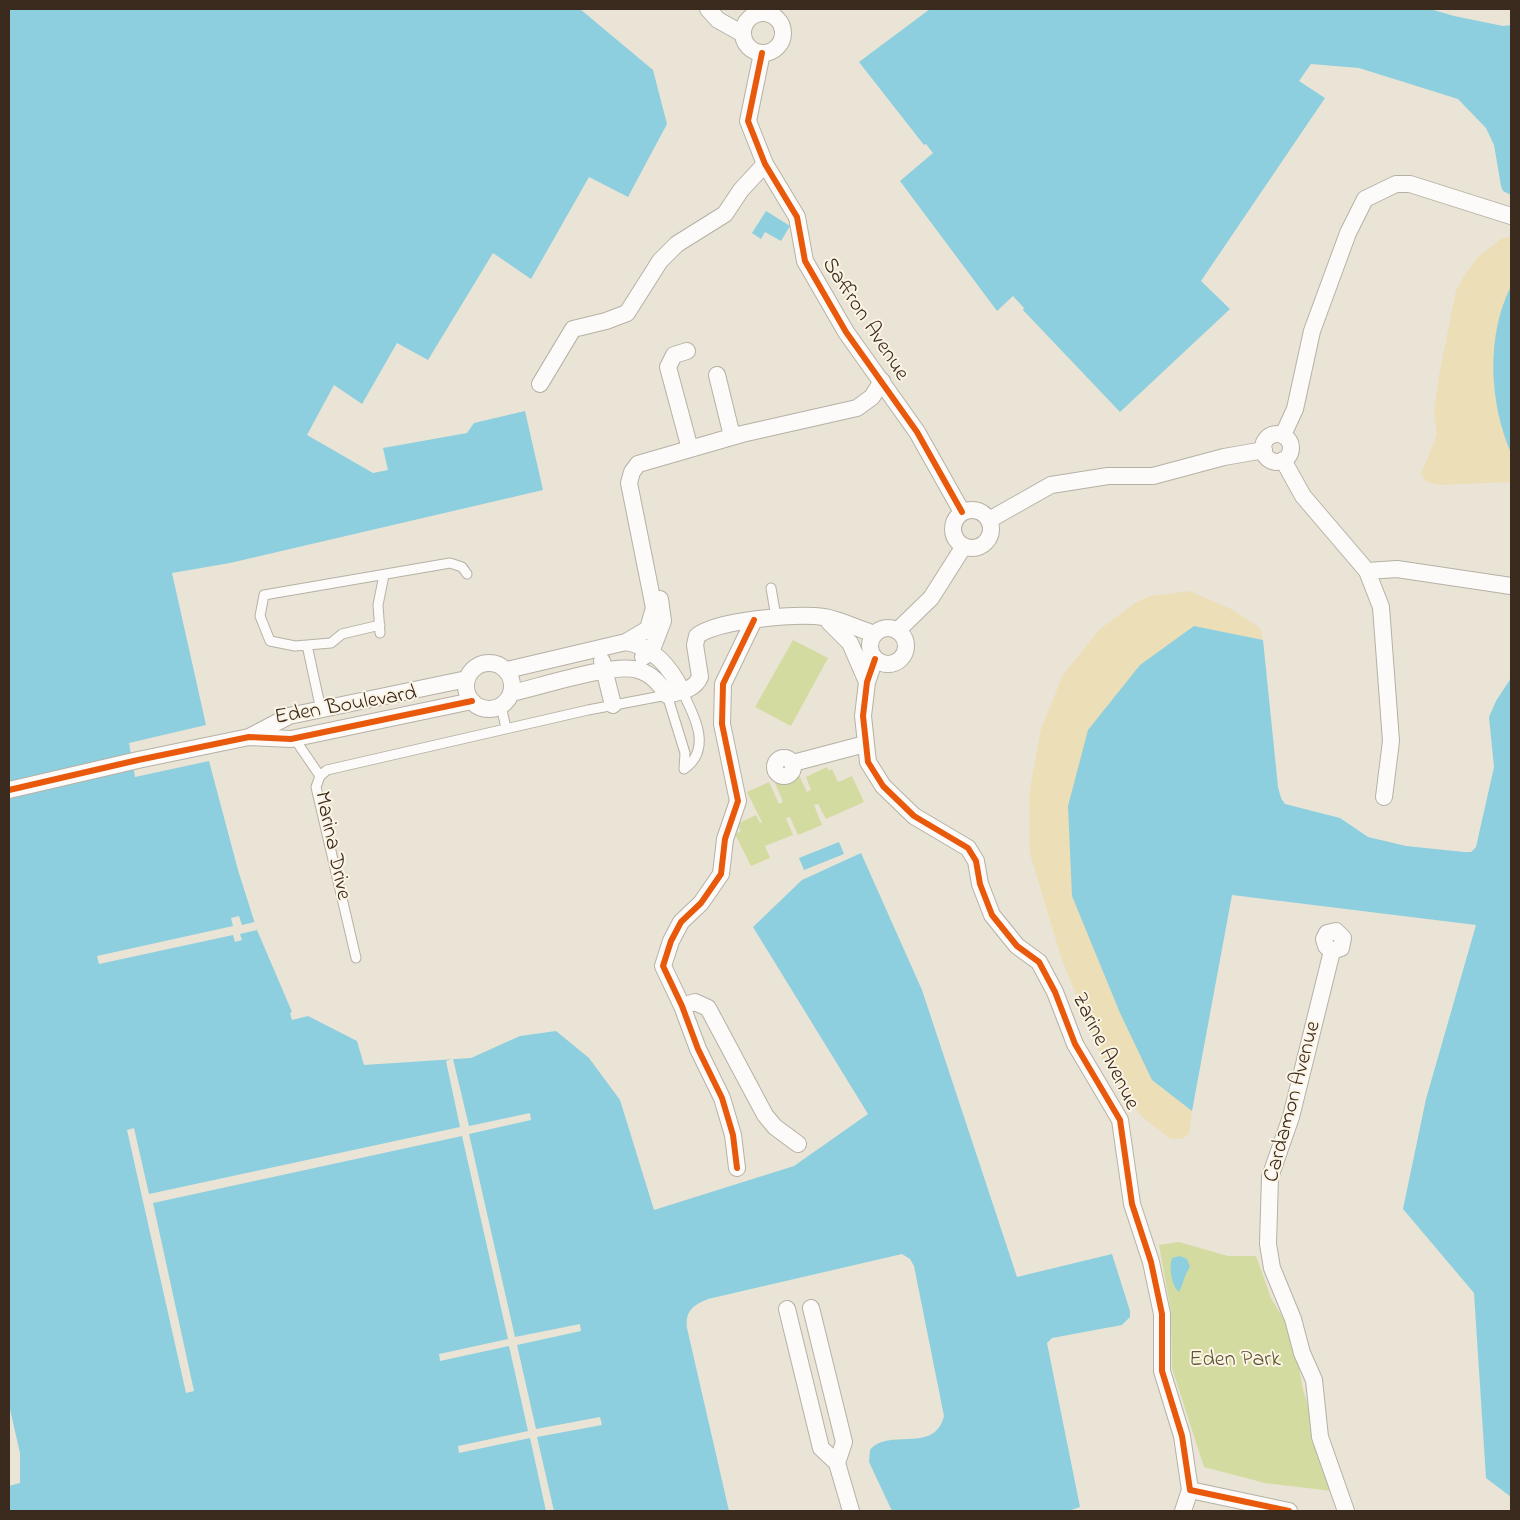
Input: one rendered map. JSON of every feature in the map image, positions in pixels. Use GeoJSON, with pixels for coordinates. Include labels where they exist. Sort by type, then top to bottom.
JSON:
{"type":"FeatureCollection","features":[{"type":"Feature","properties":{"kind":"street"},"geometry":{"type":"LineString","coordinates":[[708,9],[718,20],[743,34],[751,49],[762,53],[775,49],[783,38],[782,25],[774,12],[755,14],[746,22],[743,34]]}},
{"type":"Feature","properties":{"kind":"street","name":"Saffron Avenue"},"geometry":{"type":"LineString","coordinates":[[762,53],[748,120],[765,164],[796,217],[805,261],[846,332],[916,432],[962,512]]}},
{"type":"Feature","properties":{"kind":"street"},"geometry":{"type":"LineString","coordinates":[[540,384],[573,329],[627,314],[660,261],[677,244],[726,214],[741,190],[765,164]]}},
{"type":"Feature","properties":{"kind":"street"},"geometry":{"type":"LineString","coordinates":[[1283,435],[1296,409],[1312,330],[1348,233],[1365,199],[1396,184],[1410,184],[1511,216]]}},
{"type":"Feature","properties":{"kind":"street"},"geometry":{"type":"LineString","coordinates":[[687,351],[674,355],[668,367],[690,449]]}},
{"type":"Feature","properties":{"kind":"street"},"geometry":{"type":"LineString","coordinates":[[717,375],[732,436]]}},
{"type":"Feature","properties":{"kind":"street"},"geometry":{"type":"LineString","coordinates":[[507,670],[626,642],[648,629],[654,608],[630,483],[632,472],[638,464],[732,436],[857,408],[872,397],[882,381]]}},
{"type":"Feature","properties":{"kind":"street"},"geometry":{"type":"LineString","coordinates":[[1283,435],[1290,446],[1289,454],[1283,460],[1271,460],[1264,450],[1264,442],[1270,436],[1283,435]]}},
{"type":"Feature","properties":{"kind":"street"},"geometry":{"type":"LineString","coordinates":[[988,520],[1051,485],[1108,476],[1153,476],[1224,457],[1264,450]]}},
{"type":"Feature","properties":{"kind":"street"},"geometry":{"type":"LineString","coordinates":[[1283,460],[1303,496],[1367,570],[1381,607],[1391,741],[1384,797]]}},
{"type":"Feature","properties":{"kind":"street"},"geometry":{"type":"LineString","coordinates":[[974,510],[985,515],[990,526],[988,540],[977,547],[964,546],[958,543],[953,532],[954,520],[962,512],[974,510]]}},
{"type":"Feature","properties":{"kind":"street"},"geometry":{"type":"LineString","coordinates":[[501,706],[512,693],[625,667],[651,652],[663,621],[658,586],[638,530]]}},
{"type":"Feature","properties":{"kind":"street"},"geometry":{"type":"LineString","coordinates":[[897,631],[931,598],[964,546]]}},
{"type":"Feature","properties":{"kind":"street"},"geometry":{"type":"LineString","coordinates":[[1367,570],[1397,568],[1511,586]]}},
{"type":"Feature","properties":{"kind":"street"},"geometry":{"type":"LineString","coordinates":[[674,693],[694,686],[700,676],[695,645],[697,636],[704,630],[776,617],[824,617],[875,634]]}},
{"type":"Feature","properties":{"kind":"street"},"geometry":{"type":"LineString","coordinates":[[824,617],[850,643],[867,682]]}},
{"type":"Feature","properties":{"kind":"street"},"geometry":{"type":"LineString","coordinates":[[737,1168],[733,1135],[722,1098],[698,1049],[682,1006],[663,966],[671,941],[681,922],[701,903],[721,874],[725,839],[738,801],[722,724],[722,684],[754,620]]}},
{"type":"Feature","properties":{"kind":"street"},"geometry":{"type":"LineString","coordinates":[[885,629],[897,631],[905,640],[906,646],[903,657],[893,664],[880,663],[876,659],[870,644],[875,634],[885,629]]}},
{"type":"Feature","properties":{"kind":"street"},"geometry":{"type":"LineString","coordinates":[[626,642],[651,652],[672,671],[674,693]]}},
{"type":"Feature","properties":{"kind":"street"},"geometry":{"type":"LineString","coordinates":[[599,649],[613,705]]}},
{"type":"Feature","properties":{"kind":"street","name":"Zarine Avenue"},"geometry":{"type":"LineString","coordinates":[[876,659],[867,682],[863,716],[868,762],[883,786],[914,816],[968,848],[976,861],[980,884],[992,915],[1017,946],[1039,962],[1055,992],[1075,1044],[1120,1120],[1132,1204],[1151,1262],[1162,1314],[1162,1371],[1182,1436],[1190,1490]]}},
{"type":"Feature","properties":{"kind":"street"},"geometry":{"type":"LineString","coordinates":[[472,701],[467,694],[467,679],[476,666],[485,662],[500,665],[507,670],[511,677],[512,693]]}},
{"type":"Feature","properties":{"kind":"street"},"geometry":{"type":"LineString","coordinates":[[625,667],[650,675],[674,693]]}},
{"type":"Feature","properties":{"kind":"street","name":"Eden Boulevard"},"geometry":{"type":"LineString","coordinates":[[249,737],[289,716],[467,679]]}},
{"type":"Feature","properties":{"kind":"street","name":"Eden Boulevard"},"geometry":{"type":"LineString","coordinates":[[9,790],[249,737],[294,738],[472,701],[486,708],[501,706]]}},
{"type":"Feature","properties":{"kind":"street"},"geometry":{"type":"LineString","coordinates":[[793,763],[865,744]]}},
{"type":"Feature","properties":{"kind":"street","name":"Cardamon Avenue"},"geometry":{"type":"LineString","coordinates":[[1332,951],[1291,1117],[1270,1178],[1268,1244],[1272,1268],[1293,1319],[1302,1353],[1314,1380],[1320,1437],[1328,1454],[1343,1511]]}},
{"type":"Feature","properties":{"kind":"street"},"geometry":{"type":"LineString","coordinates":[[682,1006],[694,1002],[708,1008],[766,1115],[775,1127],[798,1144]]}},
{"type":"Feature","properties":{"kind":"street"},"geometry":{"type":"LineString","coordinates":[[811,1308],[844,1442],[837,1462]]}},
{"type":"Feature","properties":{"kind":"street"},"geometry":{"type":"LineString","coordinates":[[787,1309],[821,1448],[837,1462],[851,1511]]}},
{"type":"Feature","properties":{"kind":"street"},"geometry":{"type":"LineString","coordinates":[[1183,1511],[1190,1490],[1272,1510],[1289,1511]]}},
{"type":"Feature","properties":{"kind":"lane"},"geometry":{"type":"LineString","coordinates":[[384,575],[378,605],[380,629],[342,634],[331,643],[307,646],[284,646],[270,641],[260,616],[264,595],[450,563],[462,567],[466,574]]}},
{"type":"Feature","properties":{"kind":"lane"},"geometry":{"type":"LineString","coordinates":[[771,588],[776,617]]}},
{"type":"Feature","properties":{"kind":"lane"},"geometry":{"type":"LineString","coordinates":[[307,646],[321,710]]}},
{"type":"Feature","properties":{"kind":"lane"},"geometry":{"type":"LineString","coordinates":[[674,693],[693,714],[700,740],[696,759],[684,768],[684,745],[674,693]]}},
{"type":"Feature","properties":{"kind":"lane","name":"Marina Drive"},"geometry":{"type":"LineString","coordinates":[[356,958],[316,787],[320,776],[327,770],[506,728],[674,693]]}},
{"type":"Feature","properties":{"kind":"lane"},"geometry":{"type":"LineString","coordinates":[[501,706],[506,728]]}},
{"type":"Feature","properties":{"kind":"lane"},"geometry":{"type":"LineString","coordinates":[[294,738],[320,776]]}},
{"type":"Feature","properties":{"kind":"green space"},"geometry":{"type":"Polygon","coordinates":[[[793,640],[828,658],[791,726],[755,707],[793,640]]]}},
{"type":"Feature","properties":{"kind":"green space"},"geometry":{"type":"Polygon","coordinates":[[[827,767],[829,771],[832,769],[838,782],[852,776],[864,802],[826,819],[818,804],[814,805],[822,825],[798,835],[790,817],[786,818],[793,835],[765,846],[770,858],[751,866],[735,834],[741,831],[737,824],[756,815],[760,823],[762,822],[747,792],[769,782],[779,804],[783,802],[775,783],[798,773],[807,792],[811,790],[806,777],[827,767]]]}},
{"type":"Feature","properties":{"kind":"green space","name":"Eden Park"},"geometry":{"type":"Polygon","coordinates":[[[1179,1242],[1228,1256],[1256,1256],[1271,1298],[1292,1333],[1303,1389],[1332,1491],[1265,1483],[1204,1467],[1172,1368],[1171,1312],[1159,1245],[1179,1242]]]}},
{"type":"Feature","properties":{"kind":"sand"},"geometry":{"type":"Polygon","coordinates":[[[1511,236],[1511,286],[1495,340],[1494,368],[1495,397],[1511,453],[1511,482],[1440,485],[1431,483],[1426,481],[1421,474],[1437,435],[1434,412],[1439,375],[1456,291],[1465,274],[1478,257],[1501,239],[1511,236]]]}},
{"type":"Feature","properties":{"kind":"sand"},"geometry":{"type":"Polygon","coordinates":[[[1190,591],[1233,610],[1260,628],[1263,640],[1194,626],[1152,1080],[1192,1111],[1189,1134],[1182,1139],[1171,1139],[1142,1117],[1103,1061],[1061,957],[1030,854],[1029,794],[1041,729],[1063,675],[1099,630],[1135,603],[1150,596],[1190,591]]]}},
{"type":"Feature","properties":{"kind":"water"},"geometry":{"type":"Polygon","coordinates":[[[9,9],[580,9],[653,70],[667,124],[628,197],[589,177],[531,279],[493,253],[428,360],[397,343],[362,404],[334,385],[307,435],[373,473],[388,470],[383,448],[467,433],[474,423],[525,411],[543,490],[230,563],[172,573],[206,725],[129,743],[135,777],[209,761],[238,870],[257,930],[292,1012],[290,1013],[292,1020],[308,1016],[357,1041],[364,1065],[471,1058],[520,1036],[556,1031],[589,1058],[620,1100],[654,1210],[794,1166],[868,1114],[753,927],[802,880],[861,853],[922,990],[1017,1277],[1112,1254],[1130,1311],[1130,1317],[1122,1325],[1052,1338],[1047,1343],[1080,1507],[1068,1511],[892,1511],[869,1462],[870,1450],[888,1440],[921,1438],[931,1435],[939,1428],[944,1416],[914,1266],[910,1259],[902,1254],[708,1299],[691,1309],[687,1317],[687,1328],[729,1511],[9,1511],[9,1486],[20,1483],[20,1453],[9,1405],[9,9]]]}},
{"type":"Feature","properties":{"kind":"water"},"geometry":{"type":"Polygon","coordinates":[[[930,9],[1430,9],[1503,26],[1511,25],[1511,195],[1503,191],[1501,186],[1494,145],[1486,128],[1458,99],[1359,68],[1311,64],[1299,81],[1325,98],[1201,281],[1230,309],[1120,412],[1023,310],[1024,308],[1013,296],[997,311],[900,181],[933,153],[926,144],[924,145],[859,62],[930,9]]]}},
{"type":"Feature","properties":{"kind":"water"},"geometry":{"type":"Polygon","coordinates":[[[766,211],[790,226],[781,241],[765,232],[761,239],[752,233],[766,211]]]}},
{"type":"Feature","properties":{"kind":"water"},"geometry":{"type":"Polygon","coordinates":[[[1511,286],[1511,453],[1498,412],[1493,369],[1497,326],[1511,286]]]}},
{"type":"Feature","properties":{"kind":"water"},"geometry":{"type":"Polygon","coordinates":[[[1194,626],[1263,640],[1278,787],[1285,804],[1340,818],[1368,837],[1406,846],[1464,852],[1471,852],[1476,847],[1494,767],[1489,717],[1496,701],[1511,678],[1511,1497],[1486,1478],[1474,1293],[1403,1209],[1426,1099],[1476,925],[1232,895],[1192,1111],[1152,1080],[1120,1013],[1072,896],[1068,806],[1088,730],[1140,665],[1194,626]]]}},
{"type":"Feature","properties":{"kind":"water"},"geometry":{"type":"Polygon","coordinates":[[[839,842],[844,854],[804,870],[799,858],[839,842]]]}},
{"type":"Feature","properties":{"kind":"water"},"geometry":{"type":"Polygon","coordinates":[[[1180,1256],[1187,1259],[1190,1267],[1179,1292],[1172,1281],[1171,1267],[1172,1258],[1180,1256]]]}},
{"type":"Feature","properties":{"kind":"pier"},"geometry":{"type":"Polygon","coordinates":[[[239,916],[242,925],[255,922],[257,930],[240,934],[242,940],[235,942],[233,935],[99,964],[97,956],[233,926],[231,918],[239,916]]]}},
{"type":"Feature","properties":{"kind":"pier"},"geometry":{"type":"Polygon","coordinates":[[[453,1059],[469,1126],[530,1113],[531,1120],[469,1134],[515,1337],[580,1324],[581,1331],[517,1345],[536,1429],[600,1417],[602,1425],[537,1437],[554,1511],[546,1511],[530,1438],[459,1453],[458,1446],[528,1431],[509,1346],[440,1361],[439,1354],[508,1339],[462,1136],[153,1203],[194,1391],[186,1393],[127,1130],[134,1128],[149,1194],[460,1127],[446,1061],[453,1059]]]}},
{"type":"Feature","properties":{"kind":"cycle path"},"geometry":{"type":"LineString","coordinates":[[762,53],[748,121],[765,164],[797,217],[805,261],[846,332],[917,432],[962,512]]}},
{"type":"Feature","properties":{"kind":"cycle path"},"geometry":{"type":"LineString","coordinates":[[737,1168],[733,1135],[722,1098],[698,1049],[682,1006],[663,966],[671,941],[681,922],[701,903],[721,874],[725,839],[738,801],[722,724],[723,684],[754,620]]}},
{"type":"Feature","properties":{"kind":"cycle path"},"geometry":{"type":"LineString","coordinates":[[875,659],[867,682],[863,716],[868,762],[883,786],[914,816],[968,848],[976,861],[980,884],[992,915],[1017,946],[1039,962],[1055,992],[1075,1044],[1120,1120],[1132,1204],[1151,1262],[1162,1314],[1162,1371],[1182,1436],[1190,1490],[1289,1511]]}},
{"type":"Feature","properties":{"kind":"cycle path"},"geometry":{"type":"LineString","coordinates":[[9,790],[249,737],[291,739],[472,701]]}}]}
